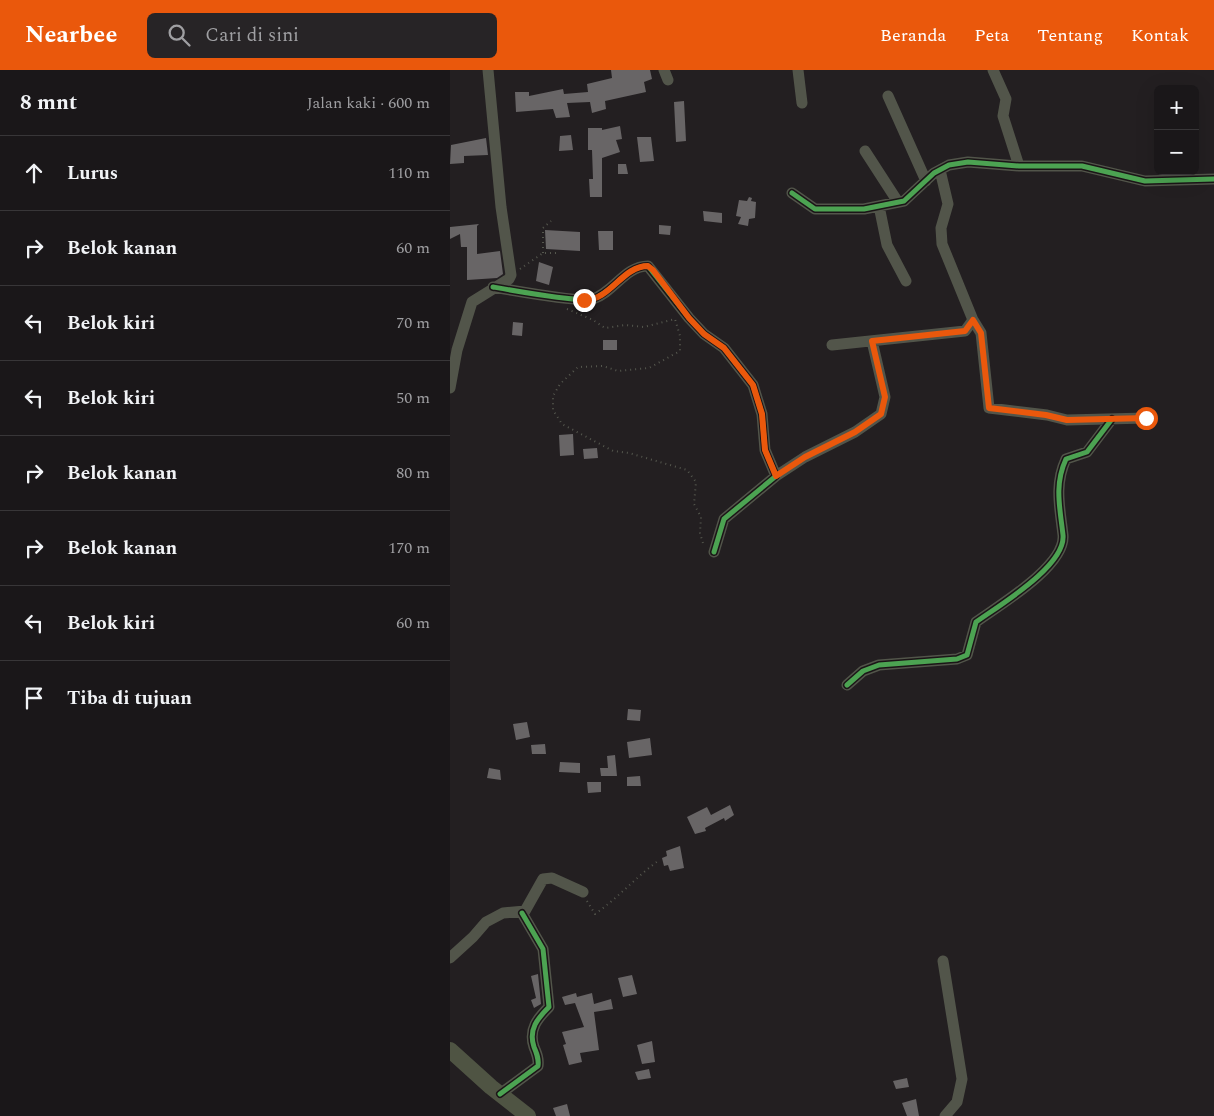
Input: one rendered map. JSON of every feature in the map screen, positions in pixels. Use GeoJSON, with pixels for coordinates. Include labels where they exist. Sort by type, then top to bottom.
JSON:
{"type":"FeatureCollection","features":[{"type":"Feature","properties":{"kind":"street"},"geometry":{"type":"LineString","coordinates":[[450,388],[457,350],[472,302],[511,277],[488,70]]}},
{"type":"Feature","properties":{"kind":"street"},"geometry":{"type":"LineString","coordinates":[[798,70],[802,103]]}},
{"type":"Feature","properties":{"kind":"street"},"geometry":{"type":"LineString","coordinates":[[993,70],[1006,99],[1004,116],[1019,166]]}},
{"type":"Feature","properties":{"kind":"street"},"geometry":{"type":"LineString","coordinates":[[888,96],[926,181]]}},
{"type":"Feature","properties":{"kind":"street"},"geometry":{"type":"LineString","coordinates":[[865,151],[898,202]]}},
{"type":"Feature","properties":{"kind":"street"},"geometry":{"type":"LineString","coordinates":[[792,193],[815,208],[864,209],[904,201],[940,170],[958,162],[1019,166],[1082,166],[1145,181],[1214,179]]}},
{"type":"Feature","properties":{"kind":"street"},"geometry":{"type":"LineString","coordinates":[[940,170],[948,204],[941,228],[942,244],[973,320],[981,333],[989,408],[1046,415],[1067,420],[1146,418]]}},
{"type":"Feature","properties":{"kind":"street"},"geometry":{"type":"LineString","coordinates":[[879,206],[887,244],[906,281]]}},
{"type":"Feature","properties":{"kind":"street"},"geometry":{"type":"LineString","coordinates":[[493,287],[590,300],[606,291],[635,267],[648,266],[689,318],[704,334],[724,348],[753,385],[762,414],[765,450],[776,476]]}},
{"type":"Feature","properties":{"kind":"street"},"geometry":{"type":"LineString","coordinates":[[832,346],[965,331],[973,320]]}},
{"type":"Feature","properties":{"kind":"street"},"geometry":{"type":"LineString","coordinates":[[714,552],[724,519],[776,476],[805,457],[855,432],[881,414],[885,397],[872,341]]}},
{"type":"Feature","properties":{"kind":"street"},"geometry":{"type":"LineString","coordinates":[[847,685],[863,671],[879,664],[958,658],[967,655],[976,622],[1035,580],[1058,552],[1063,537],[1058,493],[1062,469],[1066,459],[1087,452],[1112,419]]}},
{"type":"Feature","properties":{"kind":"street"},"geometry":{"type":"LineString","coordinates":[[450,958],[474,937],[486,922],[503,913],[522,913],[543,879],[552,878],[583,892]]}},
{"type":"Feature","properties":{"kind":"street"},"geometry":{"type":"LineString","coordinates":[[500,1094],[538,1066],[539,1060],[533,1043],[535,1024],[538,1016],[549,1007],[543,949],[522,913]]}},
{"type":"Feature","properties":{"kind":"street"},"geometry":{"type":"LineString","coordinates":[[943,961],[957,1035],[962,1079],[957,1102],[945,1116]]}},
{"type":"Feature","properties":{"kind":"street"},"geometry":{"type":"LineString","coordinates":[[450,1050],[528,1116]]}},
{"type":"Feature","properties":{"kind":"path"},"geometry":{"type":"LineString","coordinates":[[543,253],[543,228],[551,221]]}},
{"type":"Feature","properties":{"kind":"path"},"geometry":{"type":"LineString","coordinates":[[511,277],[543,253],[558,253]]}},
{"type":"Feature","properties":{"kind":"path"},"geometry":{"type":"LineString","coordinates":[[560,307],[593,320],[605,328],[625,325],[644,327],[674,319],[680,336],[680,351],[649,368],[618,372],[603,366],[578,367],[560,384],[553,396],[552,410],[562,424],[613,451],[629,453],[687,470],[696,482],[694,504],[701,517],[700,533],[705,549],[714,552]]}},
{"type":"Feature","properties":{"kind":"path"},"geometry":{"type":"LineString","coordinates":[[583,892],[596,914],[612,903],[642,873],[658,861]]}},
{"type":"Feature","properties":{"kind":"building"},"geometry":{"type":"Polygon","coordinates":[[[611,70],[650,70],[652,79],[644,82],[646,92],[605,101],[606,109],[592,113],[590,102],[567,103],[570,117],[556,118],[553,109],[516,112],[515,92],[529,92],[529,96],[563,89],[564,94],[588,92],[587,84],[612,78],[611,70]]]}},
{"type":"Feature","properties":{"kind":"building"},"geometry":{"type":"Polygon","coordinates":[[[684,101],[686,141],[676,142],[674,102],[684,101]]]}},
{"type":"Feature","properties":{"kind":"building"},"geometry":{"type":"Polygon","coordinates":[[[620,126],[622,139],[616,140],[620,152],[602,158],[602,197],[590,197],[589,179],[593,179],[592,150],[588,150],[588,128],[602,128],[602,130],[620,126]]]}},
{"type":"Feature","properties":{"kind":"building"},"geometry":{"type":"Polygon","coordinates":[[[571,135],[573,150],[559,151],[560,136],[571,135]]]}},
{"type":"Feature","properties":{"kind":"building"},"geometry":{"type":"Polygon","coordinates":[[[637,137],[651,137],[654,161],[640,162],[637,137]]]}},
{"type":"Feature","properties":{"kind":"building"},"geometry":{"type":"Polygon","coordinates":[[[486,138],[488,155],[464,156],[464,163],[450,164],[451,145],[486,138]]]}},
{"type":"Feature","properties":{"kind":"building"},"geometry":{"type":"Polygon","coordinates":[[[618,164],[626,164],[628,174],[618,174],[618,164]]]}},
{"type":"Feature","properties":{"kind":"building"},"geometry":{"type":"Polygon","coordinates":[[[749,197],[752,198],[751,201],[756,202],[755,218],[749,219],[748,226],[738,224],[741,217],[736,216],[739,200],[747,201],[749,197]]]}},
{"type":"Feature","properties":{"kind":"building"},"geometry":{"type":"Polygon","coordinates":[[[703,211],[722,213],[722,223],[704,221],[703,211]]]}},
{"type":"Feature","properties":{"kind":"building"},"geometry":{"type":"Polygon","coordinates":[[[479,224],[477,226],[477,254],[500,251],[503,274],[497,278],[467,280],[467,247],[461,247],[460,234],[450,239],[450,227],[479,224]]]}},
{"type":"Feature","properties":{"kind":"building"},"geometry":{"type":"Polygon","coordinates":[[[659,225],[671,226],[670,235],[659,234],[659,225]]]}},
{"type":"Feature","properties":{"kind":"building"},"geometry":{"type":"Polygon","coordinates":[[[545,230],[580,232],[580,251],[546,249],[545,230]]]}},
{"type":"Feature","properties":{"kind":"building"},"geometry":{"type":"Polygon","coordinates":[[[598,231],[613,231],[613,250],[599,250],[598,231]]]}},
{"type":"Feature","properties":{"kind":"building"},"geometry":{"type":"Polygon","coordinates":[[[539,262],[553,267],[549,285],[536,281],[539,262]]]}},
{"type":"Feature","properties":{"kind":"building"},"geometry":{"type":"Polygon","coordinates":[[[513,322],[523,323],[522,336],[512,335],[513,322]]]}},
{"type":"Feature","properties":{"kind":"building"},"geometry":{"type":"Polygon","coordinates":[[[603,340],[617,340],[617,350],[603,350],[603,340]]]}},
{"type":"Feature","properties":{"kind":"building"},"geometry":{"type":"Polygon","coordinates":[[[573,434],[574,455],[560,456],[559,435],[573,434]]]}},
{"type":"Feature","properties":{"kind":"building"},"geometry":{"type":"Polygon","coordinates":[[[597,448],[598,458],[584,459],[583,449],[597,448]]]}},
{"type":"Feature","properties":{"kind":"building"},"geometry":{"type":"Polygon","coordinates":[[[628,709],[641,710],[640,721],[627,720],[628,709]]]}},
{"type":"Feature","properties":{"kind":"building"},"geometry":{"type":"Polygon","coordinates":[[[527,722],[530,737],[516,740],[513,724],[527,722]]]}},
{"type":"Feature","properties":{"kind":"building"},"geometry":{"type":"Polygon","coordinates":[[[650,738],[652,755],[629,758],[627,742],[650,738]]]}},
{"type":"Feature","properties":{"kind":"building"},"geometry":{"type":"Polygon","coordinates":[[[545,744],[546,754],[532,754],[531,745],[545,744]]]}},
{"type":"Feature","properties":{"kind":"building"},"geometry":{"type":"Polygon","coordinates":[[[615,755],[617,776],[601,776],[600,768],[608,768],[607,756],[615,755]]]}},
{"type":"Feature","properties":{"kind":"building"},"geometry":{"type":"Polygon","coordinates":[[[560,762],[580,763],[580,773],[559,772],[560,762]]]}},
{"type":"Feature","properties":{"kind":"building"},"geometry":{"type":"Polygon","coordinates":[[[489,768],[500,770],[501,780],[487,778],[489,768]]]}},
{"type":"Feature","properties":{"kind":"building"},"geometry":{"type":"Polygon","coordinates":[[[640,776],[641,786],[627,786],[627,777],[640,776]]]}},
{"type":"Feature","properties":{"kind":"building"},"geometry":{"type":"Polygon","coordinates":[[[587,782],[601,782],[601,792],[588,793],[587,782]]]}},
{"type":"Feature","properties":{"kind":"building"},"geometry":{"type":"Polygon","coordinates":[[[730,805],[734,815],[725,821],[724,818],[705,828],[706,831],[695,834],[687,817],[707,807],[711,815],[730,805]]]}},
{"type":"Feature","properties":{"kind":"building"},"geometry":{"type":"Polygon","coordinates":[[[680,846],[684,868],[670,871],[668,865],[664,866],[662,858],[667,856],[666,851],[680,846]]]}},
{"type":"Feature","properties":{"kind":"building"},"geometry":{"type":"Polygon","coordinates":[[[538,974],[541,1004],[534,1008],[531,1000],[536,998],[531,976],[538,974]]]}},
{"type":"Feature","properties":{"kind":"building"},"geometry":{"type":"Polygon","coordinates":[[[632,975],[637,994],[623,997],[618,978],[632,975]]]}},
{"type":"Feature","properties":{"kind":"building"},"geometry":{"type":"Polygon","coordinates":[[[576,993],[577,997],[592,993],[594,1004],[611,999],[613,1009],[594,1012],[599,1050],[580,1053],[582,1062],[569,1065],[563,1045],[566,1044],[562,1032],[584,1027],[575,1003],[565,1005],[562,997],[576,993]]]}},
{"type":"Feature","properties":{"kind":"building"},"geometry":{"type":"Polygon","coordinates":[[[652,1041],[655,1062],[642,1064],[637,1045],[652,1041]]]}},
{"type":"Feature","properties":{"kind":"building"},"geometry":{"type":"Polygon","coordinates":[[[649,1069],[651,1078],[638,1080],[635,1072],[649,1069]]]}},
{"type":"Feature","properties":{"kind":"building"},"geometry":{"type":"Polygon","coordinates":[[[907,1078],[909,1087],[896,1089],[893,1081],[907,1078]]]}},
{"type":"Feature","properties":{"kind":"building"},"geometry":{"type":"Polygon","coordinates":[[[916,1099],[919,1116],[907,1116],[902,1103],[916,1099]]]}},
{"type":"Feature","properties":{"kind":"building"},"geometry":{"type":"Polygon","coordinates":[[[567,1104],[570,1116],[556,1116],[553,1108],[567,1104]]]}},
{"type":"Feature","properties":{"kind":"cycle path"},"geometry":{"type":"LineString","coordinates":[[792,193],[815,209],[864,209],[904,201],[934,173],[949,165],[968,162],[1019,166],[1082,166],[1145,181],[1214,179]]}},
{"type":"Feature","properties":{"kind":"cycle path"},"geometry":{"type":"LineString","coordinates":[[493,287],[586,300],[600,296],[633,270],[648,266],[689,318],[704,334],[724,348],[753,385],[762,414],[765,450],[776,476],[724,519],[714,552]]}},
{"type":"Feature","properties":{"kind":"cycle path"},"geometry":{"type":"LineString","coordinates":[[847,685],[863,671],[879,665],[957,659],[967,655],[976,622],[1029,584],[1054,559],[1061,547],[1063,535],[1059,506],[1059,487],[1066,459],[1087,452],[1112,419]]}},
{"type":"Feature","properties":{"kind":"cycle path"},"geometry":{"type":"LineString","coordinates":[[500,1094],[538,1066],[538,1057],[532,1041],[533,1029],[541,1015],[549,1007],[543,949],[522,913]]}},
{"type":"Feature","properties":{"kind":"route"},"geometry":{"type":"LineString","coordinates":[[584,300],[597,297],[635,267],[648,266],[653,270],[689,318],[704,334],[724,348],[753,385],[762,414],[765,450],[776,476],[805,457],[855,432],[881,414],[885,397],[872,341],[965,331],[973,320],[981,333],[989,408],[1046,415],[1067,420],[1146,418]]}}]}
